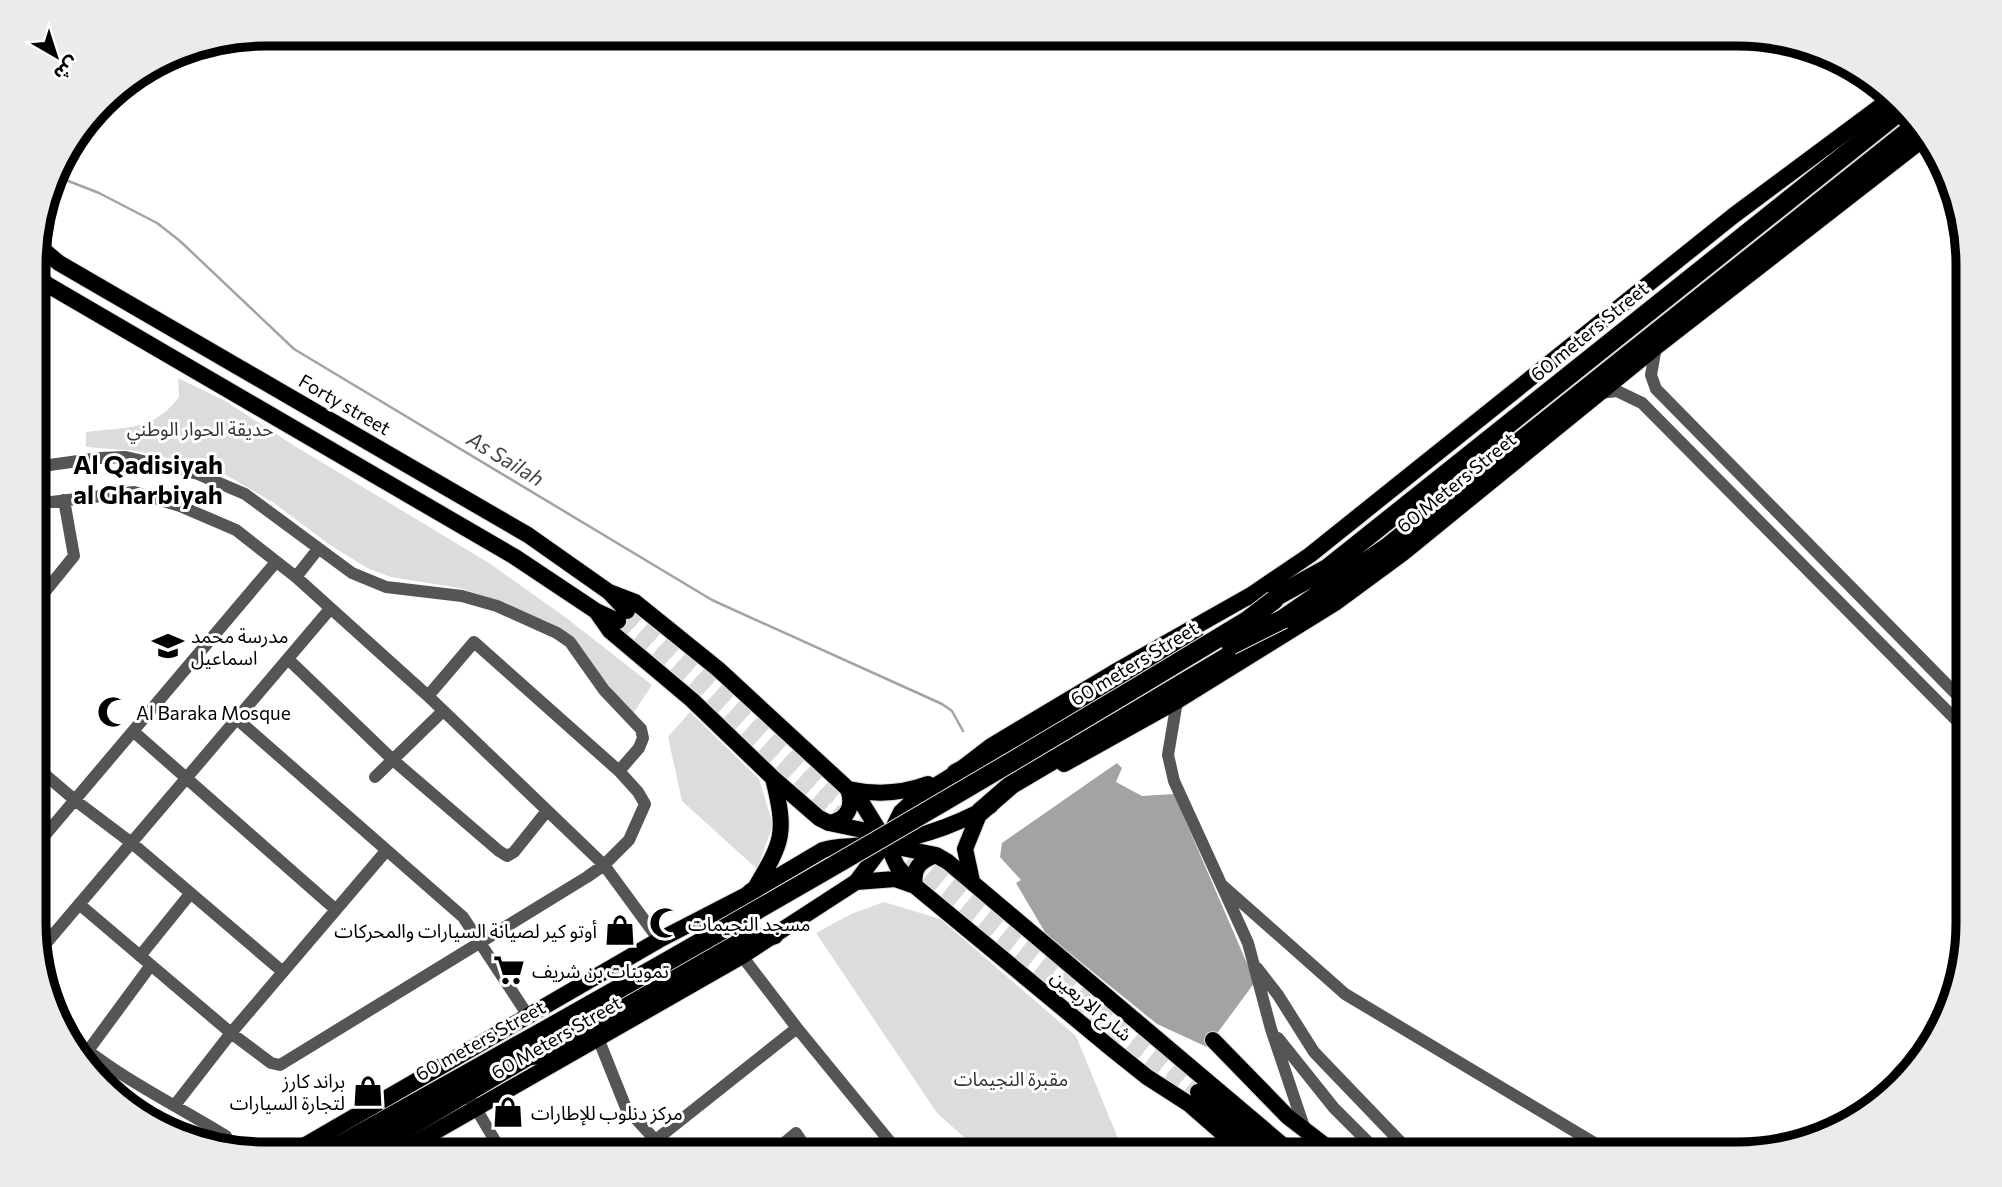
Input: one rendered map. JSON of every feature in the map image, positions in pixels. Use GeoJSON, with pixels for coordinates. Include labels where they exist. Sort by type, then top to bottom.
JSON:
{"type":"FeatureCollection","features":[{"type":"Feature","properties":{"kind":"highway","name":"60 meters Street"},"geometry":{"type":"LineString","coordinates":[[383,1142],[466,1093],[530,1046],[727,928],[1040,747],[1328,568],[1896,114]]}},
{"type":"Feature","properties":{"kind":"highway","name":"60 meters Street"},"geometry":{"type":"LineString","coordinates":[[530,1046],[756,923],[1251,634],[1283,619],[1389,546],[1910,130]]}},
{"type":"Feature","properties":{"kind":"highway"},"geometry":{"type":"LineString","coordinates":[[956,773],[993,757],[1246,612],[1274,600]]}},
{"type":"Feature","properties":{"kind":"highway"},"geometry":{"type":"LineString","coordinates":[[980,812],[1011,785],[1256,640],[1283,619]]}},
{"type":"Feature","properties":{"kind":"highway"},"geometry":{"type":"LineString","coordinates":[[752,892],[723,921],[528,1033],[530,1046],[542,1054],[735,943],[774,935]]}},
{"type":"Feature","properties":{"kind":"highway","name":"60 meters Street"},"geometry":{"type":"LineString","coordinates":[[352,1142],[466,1093]]}},
{"type":"Feature","properties":{"kind":"main road","name":"60 Meters Street"},"geometry":{"type":"LineString","coordinates":[[956,773],[991,746],[1251,595],[1310,555],[1733,216],[1885,103]]}},
{"type":"Feature","properties":{"kind":"main road","name":"60 Meters Street"},"geometry":{"type":"LineString","coordinates":[[311,1142],[659,940],[752,892],[822,850],[936,832],[980,812],[1177,701],[1335,603],[1403,553],[1656,347],[1919,143]]}},
{"type":"Feature","properties":{"kind":"main road","name":"Forty street"},"geometry":{"type":"LineString","coordinates":[[46,253],[59,263],[528,535],[609,592],[623,616],[596,611],[515,557],[46,283]]}},
{"type":"Feature","properties":{"kind":"main road"},"geometry":{"type":"LineString","coordinates":[[322,443],[334,421]]}},
{"type":"Feature","properties":{"kind":"main road"},"geometry":{"type":"LineString","coordinates":[[609,592],[635,602],[718,669],[848,789],[868,811],[897,866],[915,887]]}},
{"type":"Feature","properties":{"kind":"main road"},"geometry":{"type":"LineString","coordinates":[[596,611],[610,631],[692,700],[819,817],[829,823],[867,831],[886,842],[948,862],[1266,1141]]}},
{"type":"Feature","properties":{"kind":"main road"},"geometry":{"type":"LineString","coordinates":[[848,789],[897,793],[956,773]]}},
{"type":"Feature","properties":{"kind":"main road"},"geometry":{"type":"LineString","coordinates":[[956,773],[950,780],[950,799],[963,811],[980,812],[965,849],[972,881]]}},
{"type":"Feature","properties":{"kind":"main road"},"geometry":{"type":"LineString","coordinates":[[856,882],[886,842],[905,807],[956,773]]}},
{"type":"Feature","properties":{"kind":"main road"},"geometry":{"type":"LineString","coordinates":[[752,892],[780,842],[783,825],[774,778]]}},
{"type":"Feature","properties":{"kind":"main road"},"geometry":{"type":"LineString","coordinates":[[829,823],[842,819],[849,809],[848,789]]}},
{"type":"Feature","properties":{"kind":"main road"},"geometry":{"type":"LineString","coordinates":[[915,887],[916,868],[936,856]]}},
{"type":"Feature","properties":{"kind":"main road"},"geometry":{"type":"LineString","coordinates":[[788,872],[807,874],[818,882],[821,895],[817,906]]}},
{"type":"Feature","properties":{"kind":"main road"},"geometry":{"type":"LineString","coordinates":[[856,882],[895,879],[915,887]]}},
{"type":"Feature","properties":{"kind":"main road","name":"60 Meters Street"},"geometry":{"type":"LineString","coordinates":[[410,1142],[466,1093],[598,1038],[742,956],[856,882]]}},
{"type":"Feature","properties":{"kind":"main road","name":"شارع الاربعين"},"geometry":{"type":"LineString","coordinates":[[915,887],[1129,1063],[1189,1104],[1232,1141]]}},
{"type":"Feature","properties":{"kind":"main road"},"geometry":{"type":"LineString","coordinates":[[1213,1040],[1281,1109],[1320,1141]]}},
{"type":"Feature","properties":{"kind":"main road"},"geometry":{"type":"LineString","coordinates":[[1199,1092],[1218,1101],[1257,1130],[1267,1141]]}},
{"type":"Feature","properties":{"kind":"street"},"geometry":{"type":"LineString","coordinates":[[1656,347],[1651,375],[1656,390],[1956,694]]}},
{"type":"Feature","properties":{"kind":"street"},"geometry":{"type":"LineString","coordinates":[[1600,393],[1617,391],[1642,403],[1956,720]]}},
{"type":"Feature","properties":{"kind":"street"},"geometry":{"type":"LineString","coordinates":[[46,465],[125,457],[198,474],[245,494],[352,573],[386,587],[462,596],[497,606],[558,633],[570,642],[604,690],[641,729],[639,748],[619,771]]}},
{"type":"Feature","properties":{"kind":"street"},"geometry":{"type":"LineString","coordinates":[[46,502],[134,492],[180,506],[236,530],[296,577],[428,696],[546,812],[604,864],[659,940]]}},
{"type":"Feature","properties":{"kind":"street"},"geometry":{"type":"LineString","coordinates":[[46,590],[74,556],[64,500]]}},
{"type":"Feature","properties":{"kind":"street"},"geometry":{"type":"LineString","coordinates":[[296,577],[318,549]]}},
{"type":"Feature","properties":{"kind":"street"},"geometry":{"type":"LineString","coordinates":[[1809,571],[1817,554]]}},
{"type":"Feature","properties":{"kind":"street"},"geometry":{"type":"LineString","coordinates":[[46,835],[276,562]]}},
{"type":"Feature","properties":{"kind":"street"},"geometry":{"type":"LineString","coordinates":[[47,943],[330,609]]}},
{"type":"Feature","properties":{"kind":"street"},"geometry":{"type":"LineString","coordinates":[[79,904],[231,1033],[271,1063],[280,1065],[604,864],[629,840],[645,804],[638,792],[619,771],[474,642],[428,696]]}},
{"type":"Feature","properties":{"kind":"street"},"geometry":{"type":"LineString","coordinates":[[289,660],[393,760],[507,856],[514,852],[546,812]]}},
{"type":"Feature","properties":{"kind":"street"},"geometry":{"type":"LineString","coordinates":[[1177,701],[1168,755],[1174,781],[1248,943],[1271,1030],[1305,1130]]}},
{"type":"Feature","properties":{"kind":"street"},"geometry":{"type":"LineString","coordinates":[[375,777],[443,711]]}},
{"type":"Feature","properties":{"kind":"street"},"geometry":{"type":"LineString","coordinates":[[238,720],[463,918],[529,1017]]}},
{"type":"Feature","properties":{"kind":"street"},"geometry":{"type":"LineString","coordinates":[[134,732],[335,909]]}},
{"type":"Feature","properties":{"kind":"street"},"geometry":{"type":"LineString","coordinates":[[46,775],[133,844],[283,972]]}},
{"type":"Feature","properties":{"kind":"street"},"geometry":{"type":"LineString","coordinates":[[175,1105],[231,1033],[386,851]]}},
{"type":"Feature","properties":{"kind":"street"},"geometry":{"type":"LineString","coordinates":[[1223,886],[1345,994],[1591,1141]]}},
{"type":"Feature","properties":{"kind":"street"},"geometry":{"type":"LineString","coordinates":[[140,956],[190,894]]}},
{"type":"Feature","properties":{"kind":"street"},"geometry":{"type":"LineString","coordinates":[[742,956],[887,1142]]}},
{"type":"Feature","properties":{"kind":"street"},"geometry":{"type":"LineString","coordinates":[[1253,962],[1278,995],[1314,1052],[1400,1141]]}},
{"type":"Feature","properties":{"kind":"street"},"geometry":{"type":"LineString","coordinates":[[88,1051],[152,965]]}},
{"type":"Feature","properties":{"kind":"street"},"geometry":{"type":"LineString","coordinates":[[598,1038],[626,1108],[654,1141],[797,1028]]}},
{"type":"Feature","properties":{"kind":"street"},"geometry":{"type":"LineString","coordinates":[[1271,1030],[1334,1108],[1367,1141]]}},
{"type":"Feature","properties":{"kind":"street"},"geometry":{"type":"LineString","coordinates":[[90,1054],[116,1073],[226,1136]]}},
{"type":"Feature","properties":{"kind":"street"},"geometry":{"type":"LineString","coordinates":[[466,1093],[496,1142]]}},
{"type":"Feature","properties":{"kind":"street"},"geometry":{"type":"LineString","coordinates":[[786,1142],[796,1133],[802,1142]]}},
{"type":"Feature","properties":{"kind":"green space","name":"حديقة الحوار الوطني"},"geometry":{"type":"Polygon","coordinates":[[[178,378],[225,401],[489,563],[565,617],[652,685],[632,715],[568,635],[484,596],[459,588],[391,577],[369,569],[330,545],[274,503],[226,475],[199,465],[137,451],[86,447],[86,432],[126,428],[149,422],[159,416],[179,397],[178,378]]]}},
{"type":"Feature","properties":{"kind":"green space"},"geometry":{"type":"Polygon","coordinates":[[[690,712],[759,779],[773,825],[757,869],[682,801],[668,737],[690,712]]]}},
{"type":"Feature","properties":{"kind":"green space","name":"مقبرة النجيمات"},"geometry":{"type":"Polygon","coordinates":[[[884,902],[940,919],[1076,1036],[1119,1141],[969,1142],[937,1113],[816,933],[851,914],[884,902]]]}},
{"type":"Feature","properties":{"kind":"shaded area"},"geometry":{"type":"Polygon","coordinates":[[[1117,763],[1122,768],[1116,782],[1142,796],[1174,794],[1255,982],[1207,1047],[1157,1024],[1046,934],[1016,883],[1021,880],[1000,857],[1002,843],[1117,763]]]}},
{"type":"Feature","properties":{"kind":"waterway","name":"As Sailah"},"geometry":{"type":"LineString","coordinates":[[63,179],[99,193],[157,223],[180,241],[294,349],[712,600],[942,704],[952,711],[963,731]]}},
{"type":"Feature","properties":{"kind":"tunnel"},"geometry":{"type":"LineString","coordinates":[[627,611],[749,713],[832,794],[875,826]]}},
{"type":"Feature","properties":{"kind":"tunnel"},"geometry":{"type":"LineString","coordinates":[[618,621],[703,690],[825,805],[851,824]]}},
{"type":"Feature","properties":{"kind":"tunnel"},"geometry":{"type":"LineString","coordinates":[[913,854],[1057,969],[1198,1092]]}},
{"type":"Feature","properties":{"kind":"tunnel"},"geometry":{"type":"LineString","coordinates":[[905,864],[1047,978],[1175,1091]]}},
{"type":"Feature","properties":{"kind":"place","name":"مدرسة محمد اسماعيل"},"geometry":{"type":"Point","coordinates":[168,646]}},
{"type":"Feature","properties":{"kind":"place","name":"Al Baraka Mosque"},"geometry":{"type":"Point","coordinates":[113,712]}},
{"type":"Feature","properties":{"kind":"place","name":"مسجد النجيمات"},"geometry":{"type":"Point","coordinates":[665,923]}},
{"type":"Feature","properties":{"kind":"place","name":"أوتو كير لصيانة السيارات والمحركات"},"geometry":{"type":"Point","coordinates":[620,930]}},
{"type":"Feature","properties":{"kind":"place","name":"تموينات بن شريف"},"geometry":{"type":"Point","coordinates":[509,970]}},
{"type":"Feature","properties":{"kind":"place","name":"براند كارز لتجارة السيارات"},"geometry":{"type":"Point","coordinates":[368,1091]}},
{"type":"Feature","properties":{"kind":"place","name":"مركز دنلوب للإطارات"},"geometry":{"type":"Point","coordinates":[508,1112]}},
{"type":"Feature","properties":{"kind":"district","name":"Al Qadisiyah al Gharbiyah"},"geometry":{"type":"Point","coordinates":[148,478]}}]}
